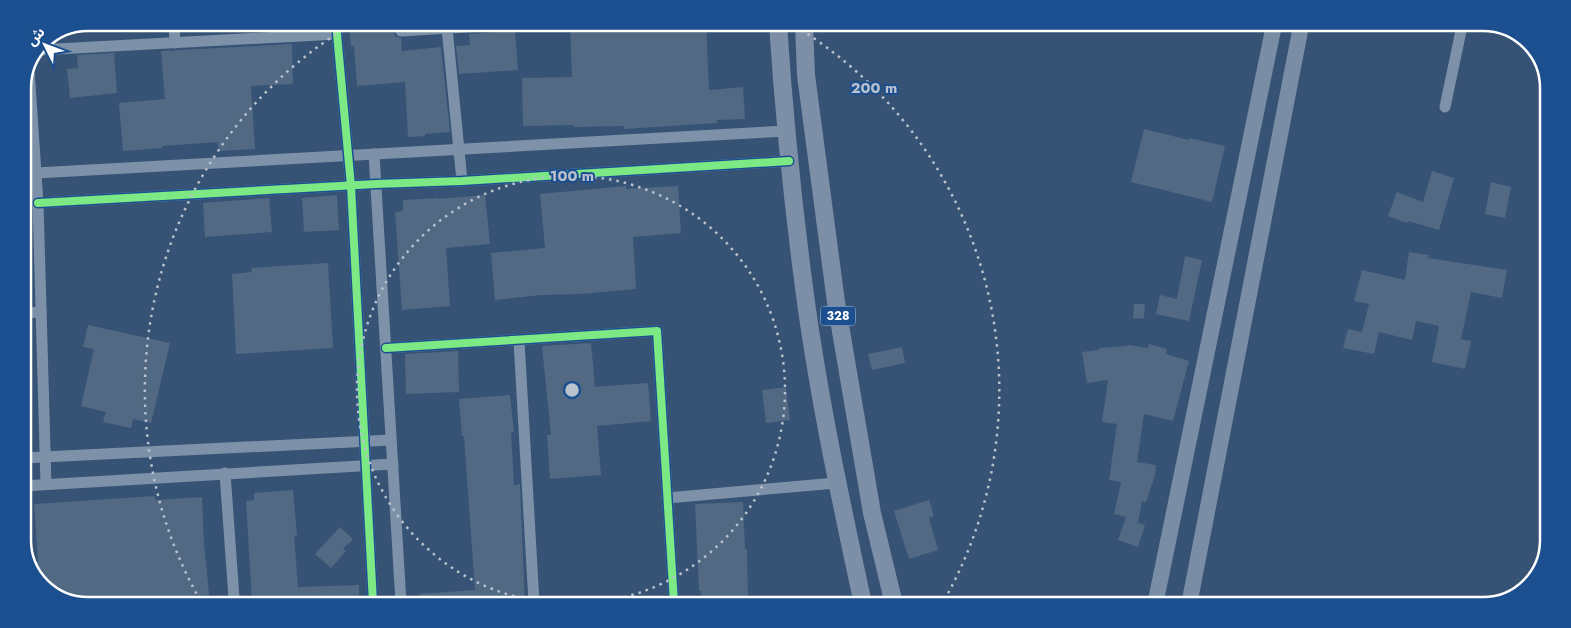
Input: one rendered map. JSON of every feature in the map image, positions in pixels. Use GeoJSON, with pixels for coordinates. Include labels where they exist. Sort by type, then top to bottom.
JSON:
{"type":"FeatureCollection","features":[{"type":"Feature","properties":{"kind":"main road"},"geometry":{"type":"LineString","coordinates":[[779,31],[786,131],[805,296],[836,483],[861,597]]}},
{"type":"Feature","properties":{"kind":"main road","name":"328"},"geometry":{"type":"LineString","coordinates":[[804,31],[806,76],[836,302],[872,513],[892,597]]}},
{"type":"Feature","properties":{"kind":"main road"},"geometry":{"type":"LineString","coordinates":[[1157,597],[1273,31]]}},
{"type":"Feature","properties":{"kind":"main road"},"geometry":{"type":"LineString","coordinates":[[1191,597],[1300,31]]}},
{"type":"Feature","properties":{"kind":"street"},"geometry":{"type":"LineString","coordinates":[[174,31],[175,43]]}},
{"type":"Feature","properties":{"kind":"street"},"geometry":{"type":"LineString","coordinates":[[47,50],[175,43],[314,31]]}},
{"type":"Feature","properties":{"kind":"street"},"geometry":{"type":"LineString","coordinates":[[337,31],[351,186],[374,597]]}},
{"type":"Feature","properties":{"kind":"street"},"geometry":{"type":"LineString","coordinates":[[454,31],[462,182]]}},
{"type":"Feature","properties":{"kind":"street"},"geometry":{"type":"LineString","coordinates":[[1445,107],[1461,31]]}},
{"type":"Feature","properties":{"kind":"street"},"geometry":{"type":"LineString","coordinates":[[31,99],[38,203],[46,484]]}},
{"type":"Feature","properties":{"kind":"street"},"geometry":{"type":"LineString","coordinates":[[36,173],[786,131]]}},
{"type":"Feature","properties":{"kind":"street"},"geometry":{"type":"LineString","coordinates":[[374,154],[401,597]]}},
{"type":"Feature","properties":{"kind":"street"},"geometry":{"type":"LineString","coordinates":[[38,203],[376,184],[462,182],[789,161]]}},
{"type":"Feature","properties":{"kind":"street"},"geometry":{"type":"LineString","coordinates":[[31,313],[41,312]]}},
{"type":"Feature","properties":{"kind":"street"},"geometry":{"type":"LineString","coordinates":[[386,348],[657,331],[674,597]]}},
{"type":"Feature","properties":{"kind":"street"},"geometry":{"type":"LineString","coordinates":[[519,341],[534,597]]}},
{"type":"Feature","properties":{"kind":"street"},"geometry":{"type":"LineString","coordinates":[[31,457],[391,440]]}},
{"type":"Feature","properties":{"kind":"street"},"geometry":{"type":"LineString","coordinates":[[31,485],[393,464]]}},
{"type":"Feature","properties":{"kind":"street"},"geometry":{"type":"LineString","coordinates":[[225,473],[234,597]]}},
{"type":"Feature","properties":{"kind":"street"},"geometry":{"type":"LineString","coordinates":[[667,498],[836,483]]}},
{"type":"Feature","properties":{"kind":"building"},"geometry":{"type":"Polygon","coordinates":[[[350,31],[394,31],[395,36],[401,38],[402,51],[441,47],[450,132],[408,137],[405,82],[357,86],[354,46],[351,46],[350,31]]]}},
{"type":"Feature","properties":{"kind":"building"},"geometry":{"type":"Polygon","coordinates":[[[515,31],[518,70],[459,74],[456,46],[470,45],[469,34],[515,31]]]}},
{"type":"Feature","properties":{"kind":"building"},"geometry":{"type":"Polygon","coordinates":[[[570,31],[706,31],[709,90],[743,87],[745,119],[717,120],[717,123],[624,129],[624,126],[523,126],[522,78],[572,77],[570,31]]]}},
{"type":"Feature","properties":{"kind":"building"},"geometry":{"type":"Polygon","coordinates":[[[292,44],[293,84],[251,86],[255,149],[219,151],[218,142],[123,151],[119,103],[165,99],[161,51],[292,44]]]}},
{"type":"Feature","properties":{"kind":"building"},"geometry":{"type":"Polygon","coordinates":[[[114,53],[117,93],[70,98],[67,69],[78,68],[77,55],[114,53]]]}},
{"type":"Feature","properties":{"kind":"building"},"geometry":{"type":"Polygon","coordinates":[[[1144,129],[1189,140],[1189,138],[1225,146],[1212,202],[1131,182],[1144,129]]]}},
{"type":"Feature","properties":{"kind":"building"},"geometry":{"type":"Polygon","coordinates":[[[1432,171],[1454,178],[1439,230],[1408,221],[1407,223],[1388,216],[1397,192],[1423,202],[1432,171]]]}},
{"type":"Feature","properties":{"kind":"building"},"geometry":{"type":"Polygon","coordinates":[[[1491,182],[1511,187],[1505,218],[1485,214],[1491,182]]]}},
{"type":"Feature","properties":{"kind":"building"},"geometry":{"type":"Polygon","coordinates":[[[626,186],[626,189],[678,186],[681,233],[633,237],[636,289],[495,300],[491,253],[545,248],[540,194],[626,186]]]}},
{"type":"Feature","properties":{"kind":"building"},"geometry":{"type":"Polygon","coordinates":[[[337,195],[339,230],[304,232],[302,198],[337,195]]]}},
{"type":"Feature","properties":{"kind":"building"},"geometry":{"type":"Polygon","coordinates":[[[485,195],[490,244],[446,248],[450,306],[402,310],[395,212],[403,211],[403,200],[485,195]]]}},
{"type":"Feature","properties":{"kind":"building"},"geometry":{"type":"Polygon","coordinates":[[[269,198],[272,232],[205,237],[203,203],[269,198]]]}},
{"type":"Feature","properties":{"kind":"building"},"geometry":{"type":"Polygon","coordinates":[[[1409,252],[1429,255],[1428,258],[1507,270],[1502,298],[1471,292],[1461,339],[1471,341],[1465,369],[1432,362],[1439,326],[1416,321],[1412,340],[1379,332],[1374,354],[1343,348],[1348,329],[1362,332],[1369,304],[1354,301],[1362,270],[1405,280],[1409,252]]]}},
{"type":"Feature","properties":{"kind":"building"},"geometry":{"type":"Polygon","coordinates":[[[1185,256],[1202,260],[1189,321],[1156,314],[1160,295],[1177,299],[1185,256]]]}},
{"type":"Feature","properties":{"kind":"building"},"geometry":{"type":"Polygon","coordinates":[[[328,263],[333,348],[236,354],[232,274],[252,272],[251,268],[328,263]]]}},
{"type":"Feature","properties":{"kind":"building"},"geometry":{"type":"Polygon","coordinates":[[[1134,304],[1145,304],[1144,319],[1133,318],[1134,304]]]}},
{"type":"Feature","properties":{"kind":"building"},"geometry":{"type":"Polygon","coordinates":[[[88,325],[170,343],[151,423],[133,419],[131,428],[103,422],[106,412],[81,406],[94,349],[83,347],[88,325]]]}},
{"type":"Feature","properties":{"kind":"building"},"geometry":{"type":"Polygon","coordinates":[[[591,343],[595,387],[648,383],[651,421],[597,426],[601,475],[550,479],[547,435],[551,435],[542,346],[591,343]]]}},
{"type":"Feature","properties":{"kind":"building"},"geometry":{"type":"Polygon","coordinates":[[[1149,344],[1167,349],[1166,354],[1189,361],[1173,421],[1144,414],[1137,462],[1156,465],[1155,475],[1146,502],[1142,501],[1138,523],[1145,525],[1138,547],[1118,540],[1126,517],[1114,514],[1121,482],[1109,480],[1117,424],[1102,422],[1108,380],[1087,383],[1082,352],[1128,345],[1148,348],[1149,344]]]}},
{"type":"Feature","properties":{"kind":"building"},"geometry":{"type":"Polygon","coordinates":[[[902,347],[905,363],[872,370],[868,354],[902,347]]]}},
{"type":"Feature","properties":{"kind":"building"},"geometry":{"type":"Polygon","coordinates":[[[458,351],[459,392],[406,394],[405,354],[458,351]]]}},
{"type":"Feature","properties":{"kind":"building"},"geometry":{"type":"Polygon","coordinates":[[[786,387],[790,420],[766,423],[762,390],[786,387]]]}},
{"type":"Feature","properties":{"kind":"building"},"geometry":{"type":"Polygon","coordinates":[[[510,395],[514,432],[511,432],[514,485],[520,484],[525,597],[419,597],[419,594],[475,590],[464,436],[462,436],[459,399],[510,395]]]}},
{"type":"Feature","properties":{"kind":"building"},"geometry":{"type":"Polygon","coordinates":[[[293,490],[297,537],[294,535],[298,587],[359,585],[359,597],[252,597],[246,501],[254,500],[254,493],[293,490]]]}},
{"type":"Feature","properties":{"kind":"building"},"geometry":{"type":"Polygon","coordinates":[[[155,496],[155,500],[202,497],[209,595],[190,597],[88,597],[63,591],[53,585],[43,575],[36,561],[38,561],[34,504],[155,496]]]}},
{"type":"Feature","properties":{"kind":"building"},"geometry":{"type":"Polygon","coordinates":[[[929,500],[934,516],[929,518],[938,550],[909,559],[894,511],[929,500]]]}},
{"type":"Feature","properties":{"kind":"building"},"geometry":{"type":"Polygon","coordinates":[[[743,502],[745,549],[747,549],[748,597],[701,597],[701,591],[699,591],[695,504],[743,502]]]}},
{"type":"Feature","properties":{"kind":"building"},"geometry":{"type":"Polygon","coordinates":[[[340,527],[353,539],[343,549],[346,551],[331,568],[315,554],[340,527]]]}},
{"type":"Feature","properties":{"kind":"cycle path"},"geometry":{"type":"LineString","coordinates":[[337,34],[351,186],[373,597]]}},
{"type":"Feature","properties":{"kind":"cycle path"},"geometry":{"type":"LineString","coordinates":[[38,203],[462,181],[789,161]]}},
{"type":"Feature","properties":{"kind":"cycle path"},"geometry":{"type":"LineString","coordinates":[[386,348],[657,331],[674,597]]}}]}
